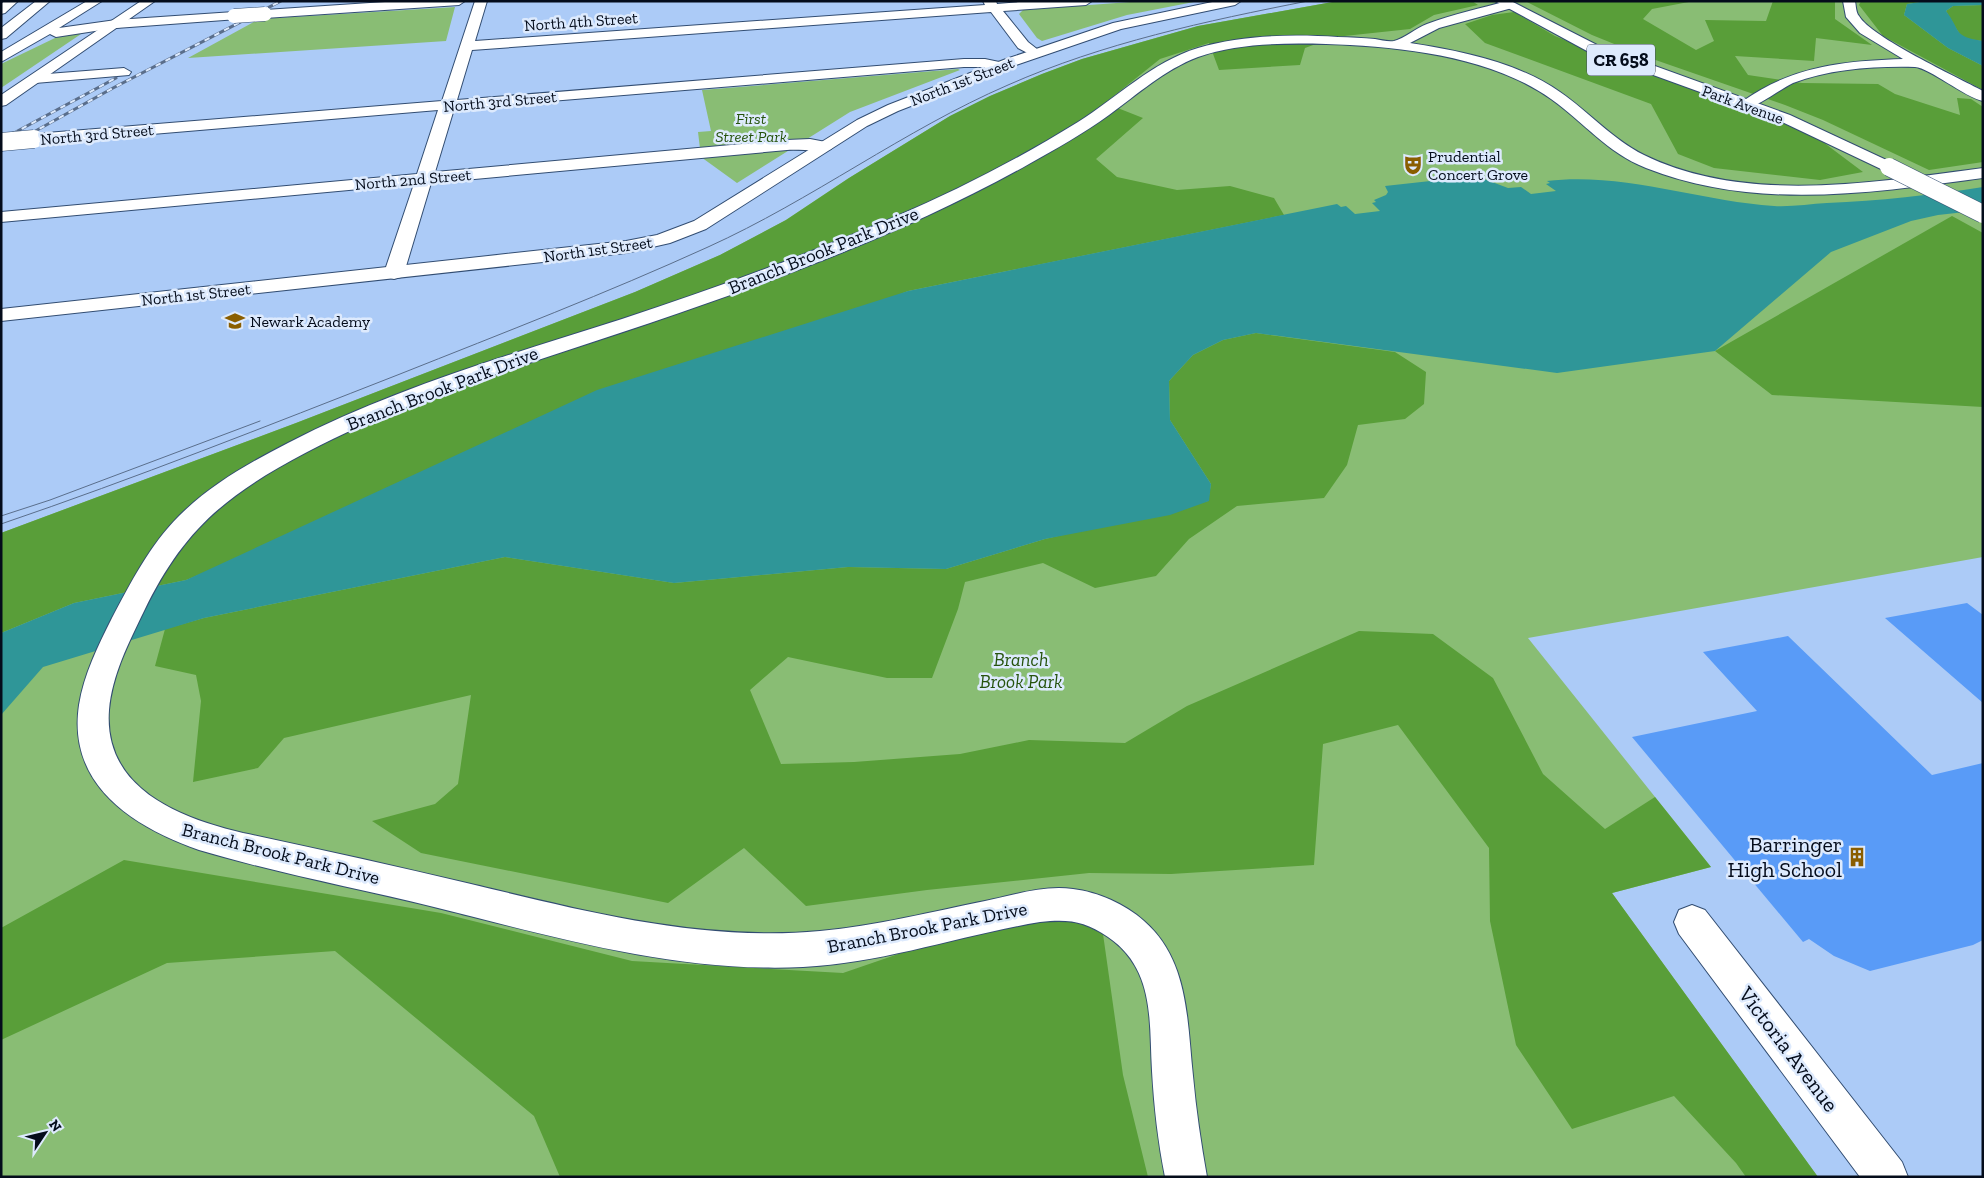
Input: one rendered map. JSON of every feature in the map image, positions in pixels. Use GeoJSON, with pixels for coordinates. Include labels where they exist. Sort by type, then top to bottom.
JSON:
{"type":"FeatureCollection","features":[{"type":"Feature","properties":{"kind":"main road"},"geometry":{"type":"LineString","coordinates":[[1,10],[12,1]]}},
{"type":"Feature","properties":{"kind":"main road"},"geometry":{"type":"LineString","coordinates":[[1,35],[44,1]]}},
{"type":"Feature","properties":{"kind":"main road"},"geometry":{"type":"LineString","coordinates":[[1,58],[96,1]]}},
{"type":"Feature","properties":{"kind":"main road"},"geometry":{"type":"LineString","coordinates":[[1,102],[149,1]]}},
{"type":"Feature","properties":{"kind":"main road"},"geometry":{"type":"LineString","coordinates":[[19,47],[63,32],[116,24],[459,1]]}},
{"type":"Feature","properties":{"kind":"main road"},"geometry":{"type":"LineString","coordinates":[[394,273],[481,1]]}},
{"type":"Feature","properties":{"kind":"main road","name":"North 4th Street"},"geometry":{"type":"LineString","coordinates":[[467,46],[992,5],[1086,1]]}},
{"type":"Feature","properties":{"kind":"main road","name":"North 1st Street"},"geometry":{"type":"LineString","coordinates":[[1,315],[626,248],[662,240],[700,225],[877,115],[999,66],[1124,24],[1235,1]]}},
{"type":"Feature","properties":{"kind":"main road"},"geometry":{"type":"LineString","coordinates":[[1849,1],[1852,17],[1860,26],[1885,44],[1983,97]]}},
{"type":"Feature","properties":{"kind":"main road"},"geometry":{"type":"LineString","coordinates":[[1399,46],[1408,38],[1423,30],[1504,3]]}},
{"type":"Feature","properties":{"kind":"main road","name":"Park Avenue"},"geometry":{"type":"LineString","coordinates":[[1504,3],[1560,33],[1605,54],[1748,104],[1811,129],[1983,214]]}},
{"type":"Feature","properties":{"kind":"main road"},"geometry":{"type":"LineString","coordinates":[[992,5],[1023,45],[1035,54]]}},
{"type":"Feature","properties":{"kind":"main road","name":"Branch Brook Park Drive"},"geometry":{"type":"LineString","coordinates":[[1186,1177],[1176,1114],[1168,996],[1162,976],[1152,956],[1140,941],[1128,930],[1102,913],[1072,905],[1034,906],[857,944],[793,950],[694,948],[627,937],[406,884],[216,842],[171,826],[126,796],[114,782],[98,751],[93,733],[95,696],[101,673],[126,619],[156,564],[185,526],[211,502],[258,469],[310,441],[368,414],[445,383],[665,311],[790,265],[892,224],[970,188],[1040,151],[1091,121],[1155,73],[1184,57],[1221,46],[1269,41],[1337,42],[1399,46],[1465,57],[1492,64],[1515,73],[1560,97],[1604,136],[1632,156],[1662,168],[1715,183],[1755,190],[1825,191],[1983,173]]}},
{"type":"Feature","properties":{"kind":"main road","name":"North 3rd Street"},"geometry":{"type":"LineString","coordinates":[[1,142],[964,63],[985,63],[999,66]]}},
{"type":"Feature","properties":{"kind":"main road"},"geometry":{"type":"LineString","coordinates":[[1748,104],[1788,79],[1822,69],[1918,63]]}},
{"type":"Feature","properties":{"kind":"main road"},"geometry":{"type":"LineString","coordinates":[[35,79],[124,72]]}},
{"type":"Feature","properties":{"kind":"main road","name":"North 2nd Street"},"geometry":{"type":"LineString","coordinates":[[1,217],[788,144],[825,146]]}},
{"type":"Feature","properties":{"kind":"main road","name":"Victoria Avenue"},"geometry":{"type":"LineString","coordinates":[[1692,922],[1887,1177]]}},
{"type":"Feature","properties":{"kind":"green space"},"geometry":{"type":"Polygon","coordinates":[[[1143,1],[1199,1],[1127,15],[1042,41],[1037,38],[1019,14],[1023,10],[1143,1]]]}},
{"type":"Feature","properties":{"kind":"green space","name":"Branch Brook Park"},"geometry":{"type":"Polygon","coordinates":[[[1338,1],[1983,1],[1983,557],[1528,638],[1711,867],[1612,893],[1818,1177],[1,1177],[1,533],[296,423],[635,292],[720,255],[786,220],[849,178],[950,116],[990,96],[1042,74],[1082,59],[1198,26],[1338,1]]]}},
{"type":"Feature","properties":{"kind":"green space"},"geometry":{"type":"Polygon","coordinates":[[[1338,1],[1472,1],[1478,5],[1434,15],[1410,29],[1335,37],[1305,48],[1300,65],[1219,70],[1209,43],[1160,59],[1105,103],[1143,118],[1096,159],[1117,177],[1177,190],[1230,186],[1274,198],[1284,215],[908,291],[186,580],[74,603],[1,633],[1,533],[296,423],[635,292],[720,255],[786,220],[849,178],[950,116],[990,96],[1042,74],[1082,59],[1198,26],[1338,1]]]}},
{"type":"Feature","properties":{"kind":"green space"},"geometry":{"type":"Polygon","coordinates":[[[1525,1],[1694,1],[1652,9],[1643,19],[1696,50],[1714,41],[1705,20],[1766,21],[1773,1],[1835,1],[1835,19],[1872,45],[1816,38],[1814,61],[1735,56],[1748,75],[1802,83],[1878,84],[1895,94],[1960,115],[1957,98],[1971,99],[1983,107],[1983,162],[1929,170],[1823,120],[1644,56],[1592,35],[1525,1]]]}},
{"type":"Feature","properties":{"kind":"green space"},"geometry":{"type":"Polygon","coordinates":[[[1861,1],[1926,1],[1907,4],[1904,15],[1948,48],[1983,66],[1983,90],[1883,36],[1859,5],[1861,1]]]}},
{"type":"Feature","properties":{"kind":"green space"},"geometry":{"type":"Polygon","coordinates":[[[1983,5],[1983,41],[1961,36],[1946,11],[1953,6],[1983,5]]]}},
{"type":"Feature","properties":{"kind":"green space"},"geometry":{"type":"Polygon","coordinates":[[[455,7],[446,41],[188,58],[259,19],[455,7]]]}},
{"type":"Feature","properties":{"kind":"green space"},"geometry":{"type":"Polygon","coordinates":[[[1514,12],[1555,36],[1609,58],[1733,101],[1819,139],[1863,172],[1820,180],[1714,168],[1678,154],[1651,104],[1485,43],[1465,24],[1492,15],[1514,12]]]}},
{"type":"Feature","properties":{"kind":"green space"},"geometry":{"type":"Polygon","coordinates":[[[84,32],[1,88],[1,64],[55,38],[84,32]]]}},
{"type":"Feature","properties":{"kind":"green space","name":"First Street Park"},"geometry":{"type":"Polygon","coordinates":[[[960,70],[850,112],[737,183],[701,157],[698,132],[711,131],[702,90],[960,70]]]}},
{"type":"Feature","properties":{"kind":"green space"},"geometry":{"type":"Polygon","coordinates":[[[1952,216],[1983,233],[1983,407],[1772,395],[1715,351],[1952,216]]]}},
{"type":"Feature","properties":{"kind":"green space"},"geometry":{"type":"Polygon","coordinates":[[[1256,333],[1395,352],[1426,372],[1424,404],[1405,419],[1358,425],[1347,465],[1324,498],[1237,506],[1189,539],[1156,576],[1095,588],[1043,563],[965,582],[958,609],[932,678],[887,678],[788,657],[750,690],[781,764],[854,762],[960,754],[1029,740],[1125,743],[1187,706],[1359,631],[1433,634],[1493,678],[1543,774],[1605,829],[1655,797],[1711,867],[1612,893],[1818,1177],[1746,1177],[1736,1163],[1674,1096],[1572,1129],[1516,1045],[1490,921],[1489,848],[1398,725],[1323,744],[1314,865],[1171,874],[1089,873],[927,890],[806,906],[744,848],[668,903],[421,853],[372,821],[435,804],[458,784],[471,695],[284,738],[258,768],[193,782],[201,701],[196,675],[155,666],[165,629],[204,618],[505,557],[674,583],[848,567],[946,569],[1045,539],[1208,501],[1211,484],[1170,420],[1169,381],[1193,355],[1223,340],[1256,333]]]}},
{"type":"Feature","properties":{"kind":"green space"},"geometry":{"type":"Polygon","coordinates":[[[124,860],[441,913],[632,961],[843,973],[910,950],[1063,914],[1103,934],[1123,1075],[1148,1177],[560,1177],[534,1116],[335,951],[167,963],[1,1040],[1,928],[124,860]]]}},
{"type":"Feature","properties":{"kind":"shaded area"},"geometry":{"type":"Polygon","coordinates":[[[1926,1],[1983,1],[1983,5],[1953,6],[1946,11],[1962,35],[1983,41],[1983,66],[1948,48],[1904,15],[1907,4],[1926,1]]]}},
{"type":"Feature","properties":{"kind":"shaded area"},"geometry":{"type":"Polygon","coordinates":[[[1476,176],[1508,188],[1521,187],[1531,194],[1556,191],[1546,184],[1550,183],[1547,181],[1604,180],[1661,188],[1717,199],[1780,206],[1886,199],[1983,187],[1983,210],[1938,215],[1911,221],[1831,252],[1715,351],[1557,373],[1256,333],[1223,340],[1193,355],[1169,381],[1170,420],[1211,484],[1209,501],[1170,515],[1045,539],[946,569],[848,567],[674,583],[505,557],[204,618],[43,667],[1,715],[1,633],[74,603],[186,580],[597,390],[908,291],[1337,204],[1341,207],[1346,206],[1355,214],[1380,211],[1372,203],[1376,202],[1374,200],[1386,195],[1388,192],[1385,186],[1476,176]]]}},
{"type":"Feature","properties":{"kind":"building"},"geometry":{"type":"Polygon","coordinates":[[[1967,603],[1983,615],[1983,703],[1885,618],[1967,603]]]}},
{"type":"Feature","properties":{"kind":"building","name":"Barringer High School"},"geometry":{"type":"Polygon","coordinates":[[[1788,636],[1932,775],[1983,763],[1983,940],[1973,945],[1870,971],[1834,956],[1809,939],[1803,942],[1632,737],[1757,711],[1703,652],[1788,636]]]}},
{"type":"Feature","properties":{"kind":"tram line"},"geometry":{"type":"LineString","coordinates":[[1,524],[152,470],[301,413],[670,264],[784,208],[970,103],[1044,70],[1118,45],[1193,25],[1308,1]]}},
{"type":"Feature","properties":{"kind":"tram line"},"geometry":{"type":"LineString","coordinates":[[1,516],[50,500],[260,421]]}},
{"type":"Feature","properties":{"kind":"railway"},"geometry":{"type":"LineString","coordinates":[[30,134],[113,88],[281,1]]}},
{"type":"Feature","properties":{"kind":"railway"},"geometry":{"type":"LineString","coordinates":[[12,134],[116,78]]}},
{"type":"Feature","properties":{"kind":"railway"},"geometry":{"type":"LineString","coordinates":[[1,140],[14,133]]}},
{"type":"Feature","properties":{"kind":"railway"},"geometry":{"type":"LineString","coordinates":[[1,150],[32,133]]}},
{"type":"Feature","properties":{"kind":"place","name":"Prudential Concert Grove"},"geometry":{"type":"Point","coordinates":[1413,165]}},
{"type":"Feature","properties":{"kind":"place","name":"Newark Academy"},"geometry":{"type":"Point","coordinates":[235,321]}},
{"type":"Feature","properties":{"kind":"place","name":"Barringer High School"},"geometry":{"type":"Point","coordinates":[1857,857]}}]}
